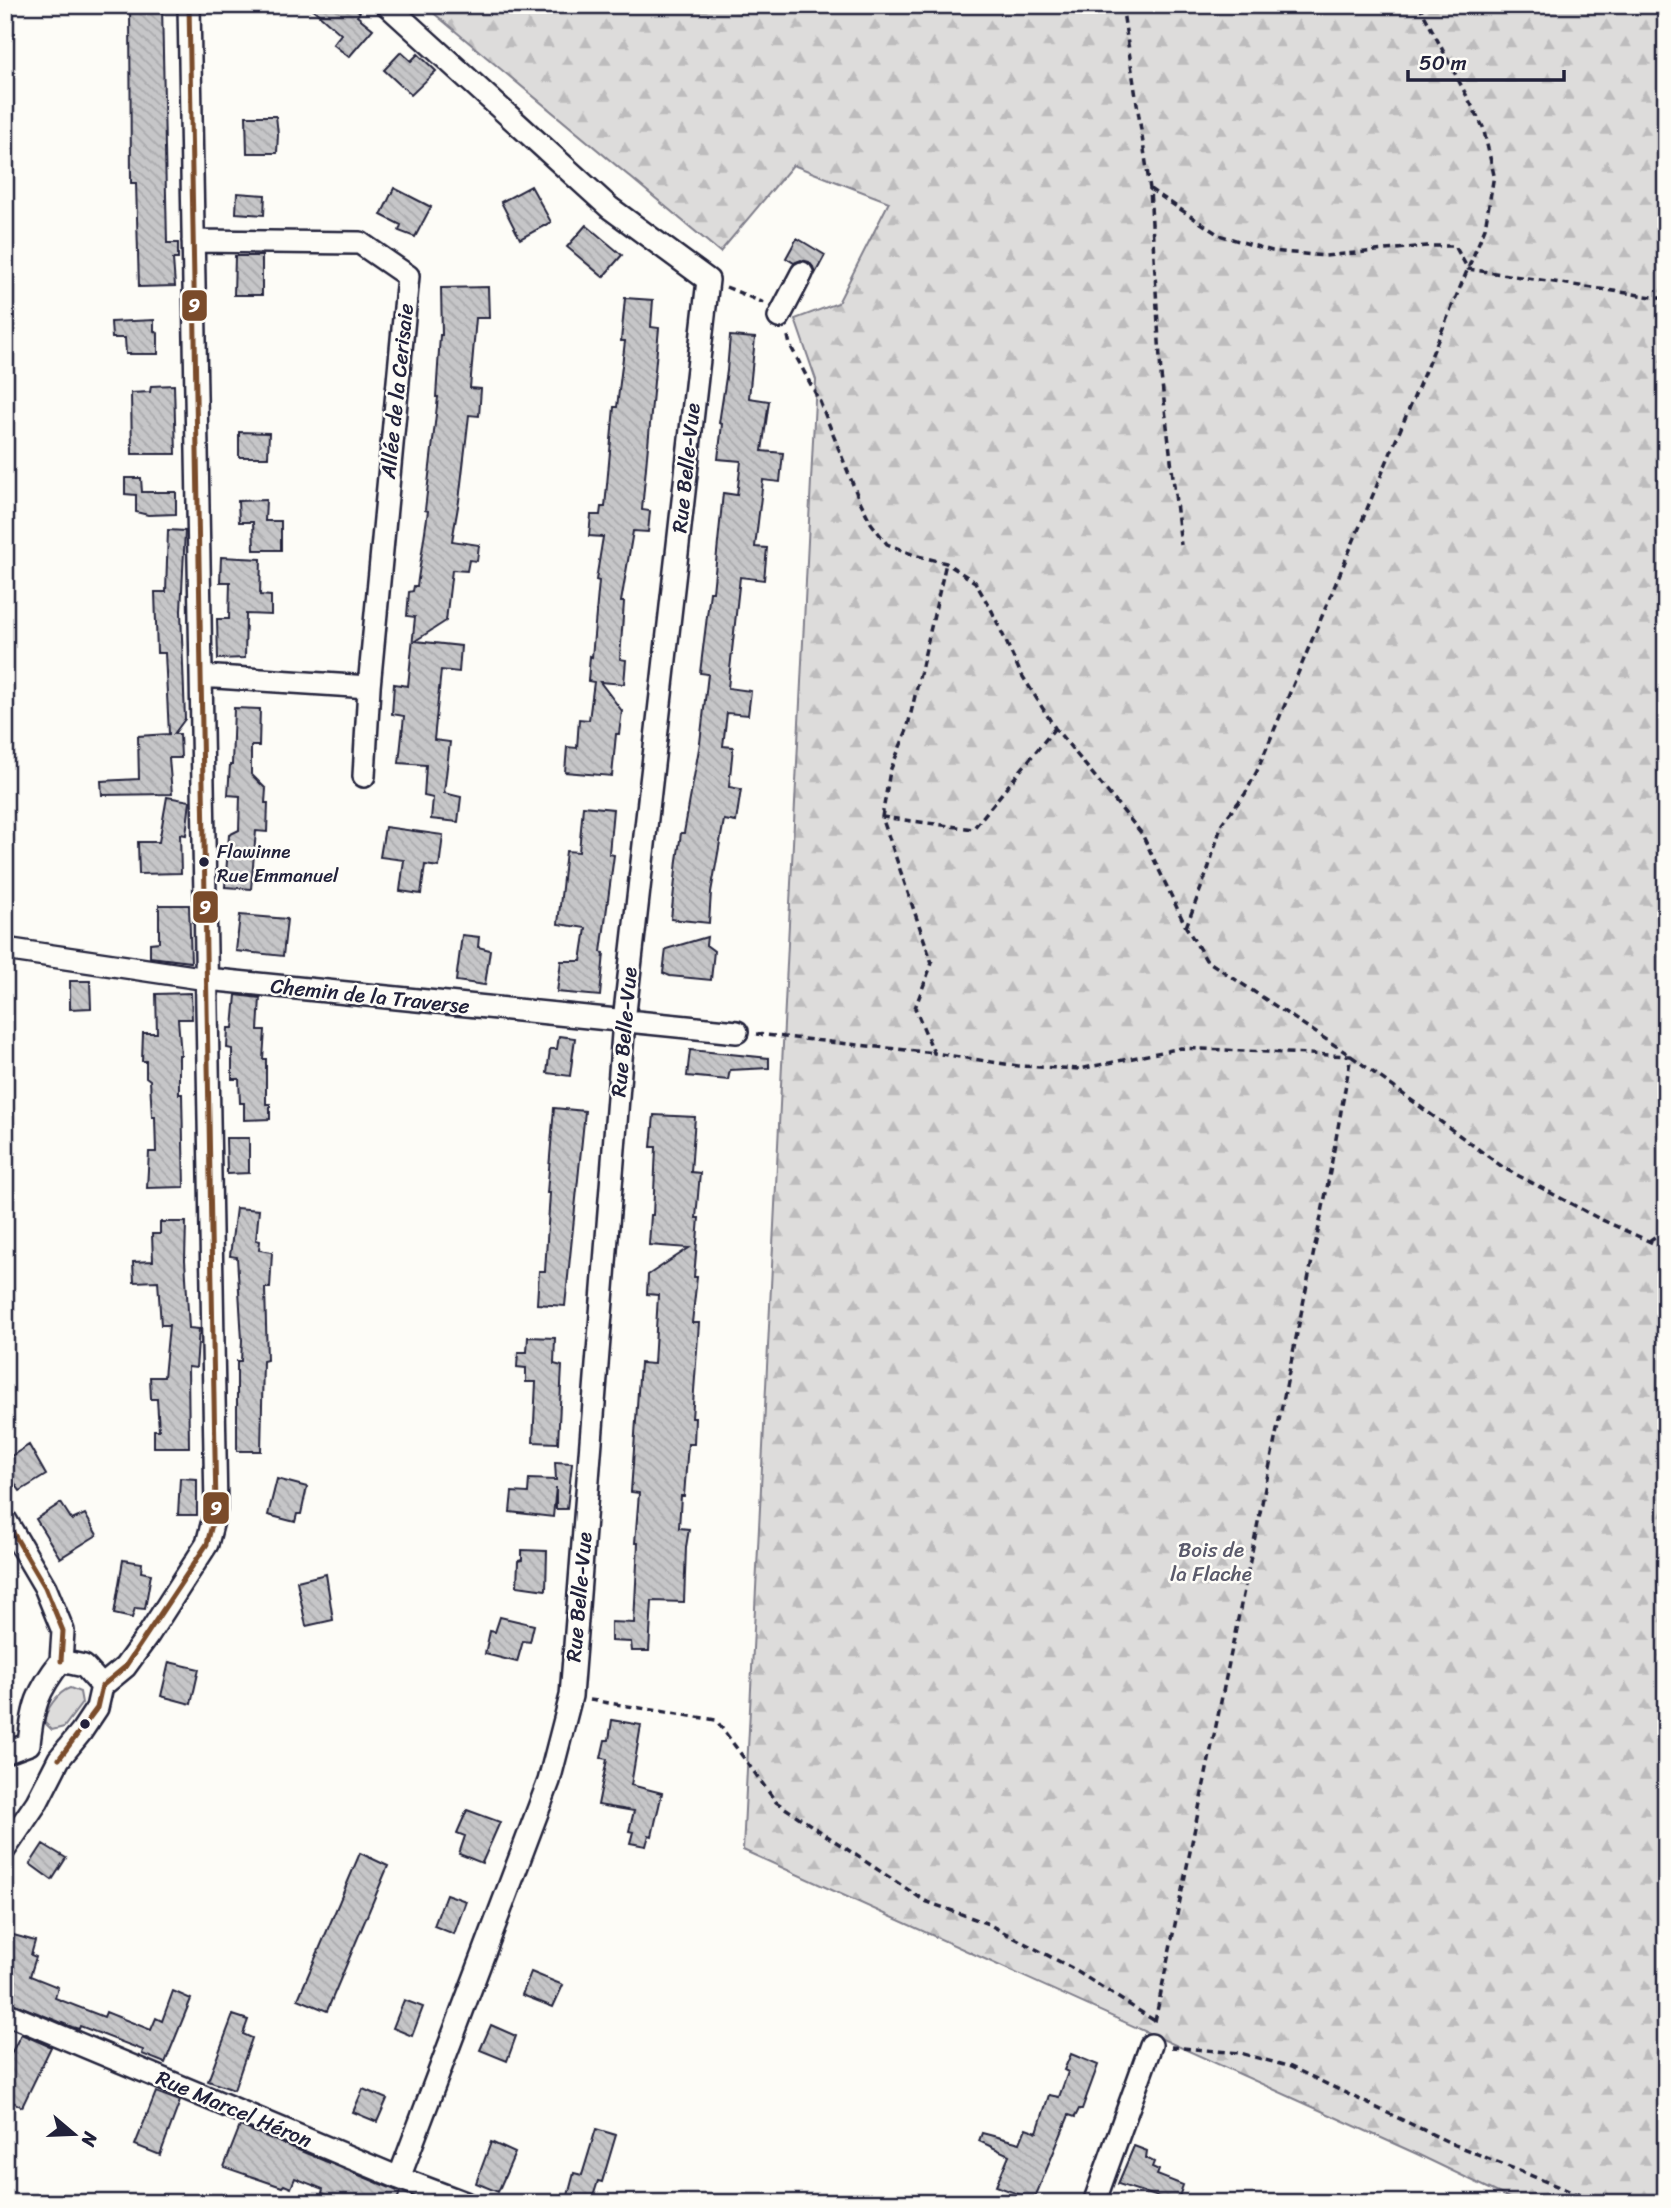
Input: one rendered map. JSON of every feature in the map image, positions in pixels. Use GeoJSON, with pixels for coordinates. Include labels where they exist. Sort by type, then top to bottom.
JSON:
{"type":"FeatureCollection","features":[{"type":"Feature","properties":{"kind":"street"},"geometry":{"type":"LineString","coordinates":[[5,1849],[37,1802],[59,1759],[97,1708],[102,1686],[125,1667],[207,1544],[216,1509],[189,5]]}},
{"type":"Feature","properties":{"kind":"street"},"geometry":{"type":"LineString","coordinates":[[387,5],[610,208],[708,280]]}},
{"type":"Feature","properties":{"kind":"street","name":"Allée de la Cerisaie"},"geometry":{"type":"LineString","coordinates":[[193,241],[360,243],[408,276],[369,687],[364,776]]}},
{"type":"Feature","properties":{"kind":"street"},"geometry":{"type":"LineString","coordinates":[[779,317],[802,273]]}},
{"type":"Feature","properties":{"kind":"street","name":"Rue Belle-Vue"},"geometry":{"type":"LineString","coordinates":[[399,2178],[550,1781],[571,1696],[624,1021],[708,280]]}},
{"type":"Feature","properties":{"kind":"street"},"geometry":{"type":"LineString","coordinates":[[201,676],[369,687]]}},
{"type":"Feature","properties":{"kind":"street","name":"Chemin de la Traverse"},"geometry":{"type":"LineString","coordinates":[[5,949],[206,979],[737,1032]]}},
{"type":"Feature","properties":{"kind":"street"},"geometry":{"type":"LineString","coordinates":[[5,1519],[45,1587],[63,1631],[61,1661],[43,1684],[33,1710],[29,1744]]}},
{"type":"Feature","properties":{"kind":"street"},"geometry":{"type":"LineString","coordinates":[[61,1661],[85,1666],[102,1686]]}},
{"type":"Feature","properties":{"kind":"street"},"geometry":{"type":"LineString","coordinates":[[29,1744],[43,1757],[59,1759]]}},
{"type":"Feature","properties":{"kind":"street"},"geometry":{"type":"LineString","coordinates":[[5,1753],[29,1744]]}},
{"type":"Feature","properties":{"kind":"street","name":"Rue Marcel Héron"},"geometry":{"type":"LineString","coordinates":[[5,2014],[465,2203]]}},
{"type":"Feature","properties":{"kind":"street"},"geometry":{"type":"LineString","coordinates":[[1094,2203],[1151,2045]]}},
{"type":"Feature","properties":{"kind":"path"},"geometry":{"type":"LineString","coordinates":[[1122,5],[1150,189],[1161,375],[1181,545]]}},
{"type":"Feature","properties":{"kind":"path"},"geometry":{"type":"LineString","coordinates":[[1186,927],[1223,823],[1245,794],[1257,771],[1485,228],[1494,175],[1483,127],[1419,5]]}},
{"type":"Feature","properties":{"kind":"path"},"geometry":{"type":"LineString","coordinates":[[1150,189],[1219,235],[1272,251],[1325,256],[1427,246],[1455,246],[1468,269]]}},
{"type":"Feature","properties":{"kind":"path"},"geometry":{"type":"LineString","coordinates":[[1468,269],[1666,299]]}},
{"type":"Feature","properties":{"kind":"path"},"geometry":{"type":"LineString","coordinates":[[708,280],[773,308],[820,402],[858,497],[871,523],[887,544],[914,555],[946,563],[975,582],[992,611],[1020,672],[1055,728],[1142,834],[1186,927],[1206,960],[1351,1056],[1504,1168],[1598,1218],[1666,1249]]}},
{"type":"Feature","properties":{"kind":"path"},"geometry":{"type":"LineString","coordinates":[[934,1053],[915,1008],[932,963],[882,817],[890,771],[907,730],[946,563]]}},
{"type":"Feature","properties":{"kind":"path"},"geometry":{"type":"LineString","coordinates":[[882,817],[973,829],[1055,728]]}},
{"type":"Feature","properties":{"kind":"path"},"geometry":{"type":"LineString","coordinates":[[737,1032],[934,1053],[1018,1066],[1080,1069],[1181,1048],[1351,1056]]}},
{"type":"Feature","properties":{"kind":"path"},"geometry":{"type":"LineString","coordinates":[[1351,1056],[1327,1188],[1151,2045],[1240,2053],[1291,2067],[1455,2145],[1599,2203]]}},
{"type":"Feature","properties":{"kind":"path"},"geometry":{"type":"LineString","coordinates":[[1649,1241],[1666,1229]]}},
{"type":"Feature","properties":{"kind":"path"},"geometry":{"type":"LineString","coordinates":[[571,1696],[716,1720],[776,1802],[925,1901],[998,1929],[1070,1967],[1154,2021]]}},
{"type":"Feature","properties":{"kind":"green space","name":"Bois de la Flache"},"geometry":{"type":"Polygon","coordinates":[[[424,5],[1666,5],[1666,2203],[1519,2203],[1417,2154],[743,1850],[816,380],[795,319],[838,303],[889,202],[793,165],[720,252],[424,5]]]}},
{"type":"Feature","properties":{"kind":"green space"},"geometry":{"type":"Polygon","coordinates":[[[70,1688],[80,1692],[82,1703],[64,1727],[52,1730],[45,1723],[49,1708],[70,1688]]]}},
{"type":"Feature","properties":{"kind":"building"},"geometry":{"type":"Polygon","coordinates":[[[130,5],[162,5],[167,243],[178,243],[178,259],[173,259],[175,286],[139,287],[136,183],[131,183],[130,5]]]}},
{"type":"Feature","properties":{"kind":"building"},"geometry":{"type":"Polygon","coordinates":[[[308,5],[352,5],[360,12],[357,16],[373,29],[349,57],[333,44],[341,34],[308,5]]]}},
{"type":"Feature","properties":{"kind":"building"},"geometry":{"type":"Polygon","coordinates":[[[401,52],[411,61],[418,54],[436,71],[411,95],[384,70],[401,52]]]}},
{"type":"Feature","properties":{"kind":"building"},"geometry":{"type":"Polygon","coordinates":[[[246,116],[276,116],[277,153],[247,153],[246,116]]]}},
{"type":"Feature","properties":{"kind":"building"},"geometry":{"type":"Polygon","coordinates":[[[531,186],[551,222],[520,239],[501,202],[531,186]]]}},
{"type":"Feature","properties":{"kind":"building"},"geometry":{"type":"Polygon","coordinates":[[[394,188],[431,207],[415,237],[399,231],[401,225],[381,215],[394,188]]]}},
{"type":"Feature","properties":{"kind":"building"},"geometry":{"type":"Polygon","coordinates":[[[237,193],[265,195],[264,215],[236,213],[237,193]]]}},
{"type":"Feature","properties":{"kind":"building"},"geometry":{"type":"Polygon","coordinates":[[[586,225],[622,255],[603,277],[567,247],[586,225]]]}},
{"type":"Feature","properties":{"kind":"building"},"geometry":{"type":"Polygon","coordinates":[[[797,238],[825,255],[815,274],[809,262],[801,260],[794,263],[786,258],[797,238]]]}},
{"type":"Feature","properties":{"kind":"building"},"geometry":{"type":"Polygon","coordinates":[[[235,256],[262,256],[262,295],[234,295],[235,256]]]}},
{"type":"Feature","properties":{"kind":"building"},"geometry":{"type":"Polygon","coordinates":[[[488,287],[489,318],[476,318],[470,388],[481,389],[479,416],[469,415],[452,541],[479,545],[477,561],[469,560],[467,571],[452,570],[446,621],[415,641],[461,646],[459,672],[441,670],[434,740],[450,742],[444,793],[461,797],[458,822],[431,819],[433,798],[424,796],[426,765],[399,763],[404,716],[392,714],[394,684],[408,686],[415,617],[407,616],[409,592],[417,586],[428,511],[425,510],[442,335],[441,288],[488,287]]]}},
{"type":"Feature","properties":{"kind":"building"},"geometry":{"type":"Polygon","coordinates":[[[625,298],[653,300],[651,327],[659,328],[642,510],[650,511],[648,532],[633,531],[621,602],[624,602],[620,659],[626,660],[624,684],[600,682],[622,711],[619,734],[616,734],[612,776],[565,772],[567,747],[577,748],[579,719],[589,720],[594,682],[588,681],[599,581],[596,580],[603,537],[589,536],[591,515],[600,515],[601,507],[605,507],[614,407],[617,407],[625,341],[621,341],[625,298]]]}},
{"type":"Feature","properties":{"kind":"building"},"geometry":{"type":"Polygon","coordinates":[[[154,320],[154,331],[158,333],[158,354],[126,354],[125,338],[112,338],[111,322],[154,320]]]}},
{"type":"Feature","properties":{"kind":"building"},"geometry":{"type":"Polygon","coordinates":[[[730,336],[755,338],[749,398],[769,401],[762,451],[783,453],[780,482],[763,480],[755,547],[767,548],[764,580],[740,577],[728,688],[751,691],[748,715],[727,713],[723,746],[733,747],[729,787],[741,789],[736,822],[724,820],[711,892],[709,923],[671,919],[681,833],[684,833],[700,743],[708,674],[700,673],[710,592],[713,592],[723,493],[737,495],[741,461],[718,459],[722,424],[719,423],[730,336]]]}},
{"type":"Feature","properties":{"kind":"building"},"geometry":{"type":"Polygon","coordinates":[[[174,385],[176,454],[132,454],[131,393],[150,392],[151,386],[174,385]]]}},
{"type":"Feature","properties":{"kind":"building"},"geometry":{"type":"Polygon","coordinates":[[[239,432],[269,433],[268,457],[239,457],[239,432]]]}},
{"type":"Feature","properties":{"kind":"building"},"geometry":{"type":"Polygon","coordinates":[[[125,478],[141,478],[142,492],[176,492],[176,514],[148,515],[136,512],[136,495],[125,494],[125,478]]]}},
{"type":"Feature","properties":{"kind":"building"},"geometry":{"type":"Polygon","coordinates":[[[266,500],[265,521],[281,521],[281,550],[254,550],[253,522],[239,522],[238,501],[266,500]]]}},
{"type":"Feature","properties":{"kind":"building"},"geometry":{"type":"Polygon","coordinates":[[[168,530],[185,531],[181,611],[185,719],[174,734],[180,734],[181,758],[169,758],[172,794],[102,795],[101,781],[139,779],[138,736],[169,734],[165,653],[157,653],[155,592],[166,592],[168,530]]]}},
{"type":"Feature","properties":{"kind":"building"},"geometry":{"type":"Polygon","coordinates":[[[221,557],[261,559],[260,595],[271,596],[271,615],[246,614],[245,658],[218,659],[217,619],[229,619],[230,582],[220,582],[221,557]]]}},
{"type":"Feature","properties":{"kind":"building"},"geometry":{"type":"Polygon","coordinates":[[[234,708],[260,709],[259,746],[251,746],[251,774],[266,789],[267,832],[256,831],[251,889],[225,887],[229,835],[239,830],[240,796],[228,795],[234,708]]]}},
{"type":"Feature","properties":{"kind":"building"},"geometry":{"type":"Polygon","coordinates":[[[167,797],[190,801],[186,835],[180,834],[181,873],[139,874],[138,842],[159,842],[167,797]]]}},
{"type":"Feature","properties":{"kind":"building"},"geometry":{"type":"Polygon","coordinates":[[[583,806],[613,809],[609,854],[614,855],[601,952],[604,953],[600,996],[557,992],[561,961],[581,961],[586,928],[558,924],[566,851],[579,852],[583,806]]]}},
{"type":"Feature","properties":{"kind":"building"},"geometry":{"type":"Polygon","coordinates":[[[385,827],[443,835],[439,867],[425,865],[421,894],[400,891],[404,860],[380,857],[385,827]]]}},
{"type":"Feature","properties":{"kind":"building"},"geometry":{"type":"Polygon","coordinates":[[[159,905],[189,905],[191,962],[150,957],[150,943],[159,942],[159,905]]]}},
{"type":"Feature","properties":{"kind":"building"},"geometry":{"type":"Polygon","coordinates":[[[240,915],[287,919],[283,956],[236,951],[240,915]]]}},
{"type":"Feature","properties":{"kind":"building"},"geometry":{"type":"Polygon","coordinates":[[[462,935],[479,937],[478,947],[490,950],[485,985],[456,981],[462,935]]]}},
{"type":"Feature","properties":{"kind":"building"},"geometry":{"type":"Polygon","coordinates":[[[707,937],[706,945],[714,951],[711,980],[663,973],[666,949],[707,937]]]}},
{"type":"Feature","properties":{"kind":"building"},"geometry":{"type":"Polygon","coordinates":[[[70,981],[90,981],[91,1008],[70,1009],[70,981]]]}},
{"type":"Feature","properties":{"kind":"building"},"geometry":{"type":"Polygon","coordinates":[[[191,993],[192,1019],[178,1019],[184,1187],[147,1188],[149,1152],[156,1152],[150,1080],[146,1077],[146,1061],[142,1061],[143,1033],[157,1033],[156,994],[191,993]]]}},
{"type":"Feature","properties":{"kind":"building"},"geometry":{"type":"Polygon","coordinates":[[[236,995],[260,998],[258,1030],[265,1030],[263,1059],[266,1059],[266,1104],[270,1104],[270,1119],[244,1120],[239,1079],[232,1079],[232,1049],[227,1048],[228,1028],[233,1028],[236,995]]]}},
{"type":"Feature","properties":{"kind":"building"},"geometry":{"type":"Polygon","coordinates":[[[559,1036],[575,1038],[570,1076],[547,1073],[550,1049],[557,1049],[559,1036]]]}},
{"type":"Feature","properties":{"kind":"building"},"geometry":{"type":"Polygon","coordinates":[[[690,1050],[769,1058],[769,1068],[730,1070],[728,1080],[687,1076],[690,1050]]]}},
{"type":"Feature","properties":{"kind":"building"},"geometry":{"type":"Polygon","coordinates":[[[554,1108],[585,1111],[565,1306],[537,1304],[539,1271],[545,1271],[550,1193],[547,1193],[554,1108]]]}},
{"type":"Feature","properties":{"kind":"building"},"geometry":{"type":"Polygon","coordinates":[[[654,1115],[695,1117],[691,1172],[700,1173],[694,1277],[697,1277],[692,1323],[699,1323],[692,1418],[695,1418],[694,1444],[688,1444],[679,1528],[689,1529],[684,1602],[652,1601],[649,1651],[632,1651],[631,1642],[611,1641],[611,1622],[634,1623],[639,1493],[631,1492],[640,1363],[654,1364],[658,1295],[647,1294],[648,1275],[689,1248],[649,1245],[656,1147],[651,1147],[654,1115]]]}},
{"type":"Feature","properties":{"kind":"building"},"geometry":{"type":"Polygon","coordinates":[[[226,1138],[249,1138],[249,1173],[227,1174],[226,1138]]]}},
{"type":"Feature","properties":{"kind":"building"},"geometry":{"type":"Polygon","coordinates":[[[236,1208],[259,1210],[256,1240],[260,1241],[259,1250],[272,1252],[270,1288],[265,1288],[267,1360],[263,1361],[261,1451],[237,1451],[237,1361],[241,1361],[242,1340],[237,1257],[230,1256],[236,1208]]]}},
{"type":"Feature","properties":{"kind":"building"},"geometry":{"type":"Polygon","coordinates":[[[160,1222],[186,1222],[189,1328],[199,1329],[196,1368],[188,1367],[189,1447],[154,1447],[154,1430],[159,1430],[157,1399],[151,1399],[150,1377],[164,1377],[169,1325],[161,1325],[158,1281],[134,1282],[133,1262],[153,1261],[152,1234],[160,1234],[160,1222]]]}},
{"type":"Feature","properties":{"kind":"building"},"geometry":{"type":"Polygon","coordinates":[[[528,1337],[555,1338],[554,1364],[562,1366],[558,1443],[533,1442],[536,1382],[526,1382],[526,1368],[517,1367],[518,1352],[527,1352],[528,1337]]]}},
{"type":"Feature","properties":{"kind":"building"},"geometry":{"type":"Polygon","coordinates":[[[29,1445],[46,1475],[20,1491],[5,1468],[5,1460],[29,1445]]]}},
{"type":"Feature","properties":{"kind":"building"},"geometry":{"type":"Polygon","coordinates":[[[555,1462],[572,1463],[567,1509],[556,1509],[556,1487],[553,1517],[510,1512],[512,1492],[528,1493],[529,1479],[556,1480],[555,1462]]]}},
{"type":"Feature","properties":{"kind":"building"},"geometry":{"type":"Polygon","coordinates":[[[180,1478],[197,1479],[197,1515],[178,1515],[180,1478]]]}},
{"type":"Feature","properties":{"kind":"building"},"geometry":{"type":"Polygon","coordinates":[[[277,1479],[307,1487],[301,1514],[297,1514],[295,1522],[268,1515],[277,1479]]]}},
{"type":"Feature","properties":{"kind":"building"},"geometry":{"type":"Polygon","coordinates":[[[61,1503],[72,1520],[85,1514],[97,1535],[60,1558],[36,1519],[61,1503]]]}},
{"type":"Feature","properties":{"kind":"building"},"geometry":{"type":"Polygon","coordinates":[[[522,1550],[547,1551],[546,1590],[517,1586],[518,1561],[522,1560],[522,1550]]]}},
{"type":"Feature","properties":{"kind":"building"},"geometry":{"type":"Polygon","coordinates":[[[123,1560],[142,1563],[141,1572],[151,1574],[145,1609],[135,1608],[132,1618],[114,1614],[123,1560]]]}},
{"type":"Feature","properties":{"kind":"building"},"geometry":{"type":"Polygon","coordinates":[[[326,1574],[333,1620],[306,1626],[297,1581],[326,1574]]]}},
{"type":"Feature","properties":{"kind":"building"},"geometry":{"type":"Polygon","coordinates":[[[500,1617],[534,1625],[530,1642],[523,1641],[517,1662],[485,1654],[490,1631],[495,1632],[500,1617]]]}},
{"type":"Feature","properties":{"kind":"building"},"geometry":{"type":"Polygon","coordinates":[[[169,1662],[199,1669],[191,1704],[161,1696],[169,1662]]]}},
{"type":"Feature","properties":{"kind":"building"},"geometry":{"type":"Polygon","coordinates":[[[612,1720],[641,1725],[631,1785],[662,1793],[652,1836],[649,1835],[646,1846],[630,1843],[633,1832],[629,1831],[634,1811],[598,1805],[607,1759],[601,1758],[605,1740],[609,1740],[612,1720]]]}},
{"type":"Feature","properties":{"kind":"building"},"geometry":{"type":"Polygon","coordinates":[[[467,1810],[500,1822],[482,1863],[459,1854],[465,1836],[457,1833],[467,1810]]]}},
{"type":"Feature","properties":{"kind":"building"},"geometry":{"type":"Polygon","coordinates":[[[43,1844],[66,1858],[52,1880],[30,1864],[43,1844]]]}},
{"type":"Feature","properties":{"kind":"building"},"geometry":{"type":"Polygon","coordinates":[[[360,1853],[388,1866],[327,2011],[298,1999],[360,1853]]]}},
{"type":"Feature","properties":{"kind":"building"},"geometry":{"type":"Polygon","coordinates":[[[446,1894],[466,1901],[454,1934],[434,1926],[446,1894]]]}},
{"type":"Feature","properties":{"kind":"building"},"geometry":{"type":"Polygon","coordinates":[[[10,1934],[35,1941],[31,1955],[36,1957],[30,1976],[58,1987],[55,1998],[104,2017],[106,2012],[151,2030],[156,2018],[162,2021],[173,1991],[191,1999],[165,2063],[142,2054],[143,2050],[80,2026],[79,2029],[72,2027],[5,2000],[5,1947],[10,1934]]]}},
{"type":"Feature","properties":{"kind":"building"},"geometry":{"type":"Polygon","coordinates":[[[531,1972],[563,1985],[553,2007],[522,1995],[531,1972]]]}},
{"type":"Feature","properties":{"kind":"building"},"geometry":{"type":"Polygon","coordinates":[[[404,2000],[423,2007],[412,2036],[393,2028],[404,2000]]]}},
{"type":"Feature","properties":{"kind":"building"},"geometry":{"type":"Polygon","coordinates":[[[233,2015],[248,2020],[243,2034],[252,2038],[234,2090],[208,2081],[233,2015]]]}},
{"type":"Feature","properties":{"kind":"building"},"geometry":{"type":"Polygon","coordinates":[[[491,2025],[516,2036],[507,2061],[480,2050],[491,2025]]]}},
{"type":"Feature","properties":{"kind":"building"},"geometry":{"type":"Polygon","coordinates":[[[21,2034],[51,2047],[22,2107],[5,2098],[5,2066],[21,2034]]]}},
{"type":"Feature","properties":{"kind":"building"},"geometry":{"type":"Polygon","coordinates":[[[1071,2054],[1098,2065],[1082,2109],[1079,2109],[1075,2117],[1069,2115],[1034,2200],[996,2186],[1009,2155],[979,2141],[982,2133],[1020,2143],[1026,2128],[1037,2132],[1049,2095],[1059,2097],[1068,2072],[1064,2070],[1071,2054]]]}},
{"type":"Feature","properties":{"kind":"building"},"geometry":{"type":"Polygon","coordinates":[[[363,2089],[387,2099],[377,2122],[353,2112],[363,2089]]]}},
{"type":"Feature","properties":{"kind":"building"},"geometry":{"type":"Polygon","coordinates":[[[156,2092],[180,2101],[160,2155],[135,2145],[156,2092]]]}},
{"type":"Feature","properties":{"kind":"building"},"geometry":{"type":"Polygon","coordinates":[[[240,2126],[400,2192],[396,2203],[348,2203],[295,2178],[291,2188],[284,2185],[282,2187],[224,2167],[240,2126]]]}},
{"type":"Feature","properties":{"kind":"building"},"geometry":{"type":"Polygon","coordinates":[[[596,2129],[616,2135],[602,2182],[598,2181],[591,2203],[566,2203],[574,2173],[582,2175],[596,2129]]]}},
{"type":"Feature","properties":{"kind":"building"},"geometry":{"type":"Polygon","coordinates":[[[491,2142],[515,2153],[498,2192],[476,2183],[491,2142]]]}},
{"type":"Feature","properties":{"kind":"building"},"geometry":{"type":"Polygon","coordinates":[[[1134,2146],[1147,2151],[1146,2158],[1154,2162],[1152,2167],[1159,2170],[1157,2175],[1183,2185],[1177,2203],[1118,2184],[1134,2146]]]}},
{"type":"Feature","properties":{"kind":"transit line","name":"9"},"geometry":{"type":"LineString","coordinates":[[59,1759],[97,1708],[102,1686],[125,1667],[207,1544],[216,1509],[189,5]]}},
{"type":"Feature","properties":{"kind":"transit line","name":"9"},"geometry":{"type":"LineString","coordinates":[[5,1519],[45,1587],[63,1631],[61,1661]]}},
{"type":"Feature","properties":{"kind":"place","name":"Flawinne Rue Emmanuel"},"geometry":{"type":"Point","coordinates":[204,862]}}]}
